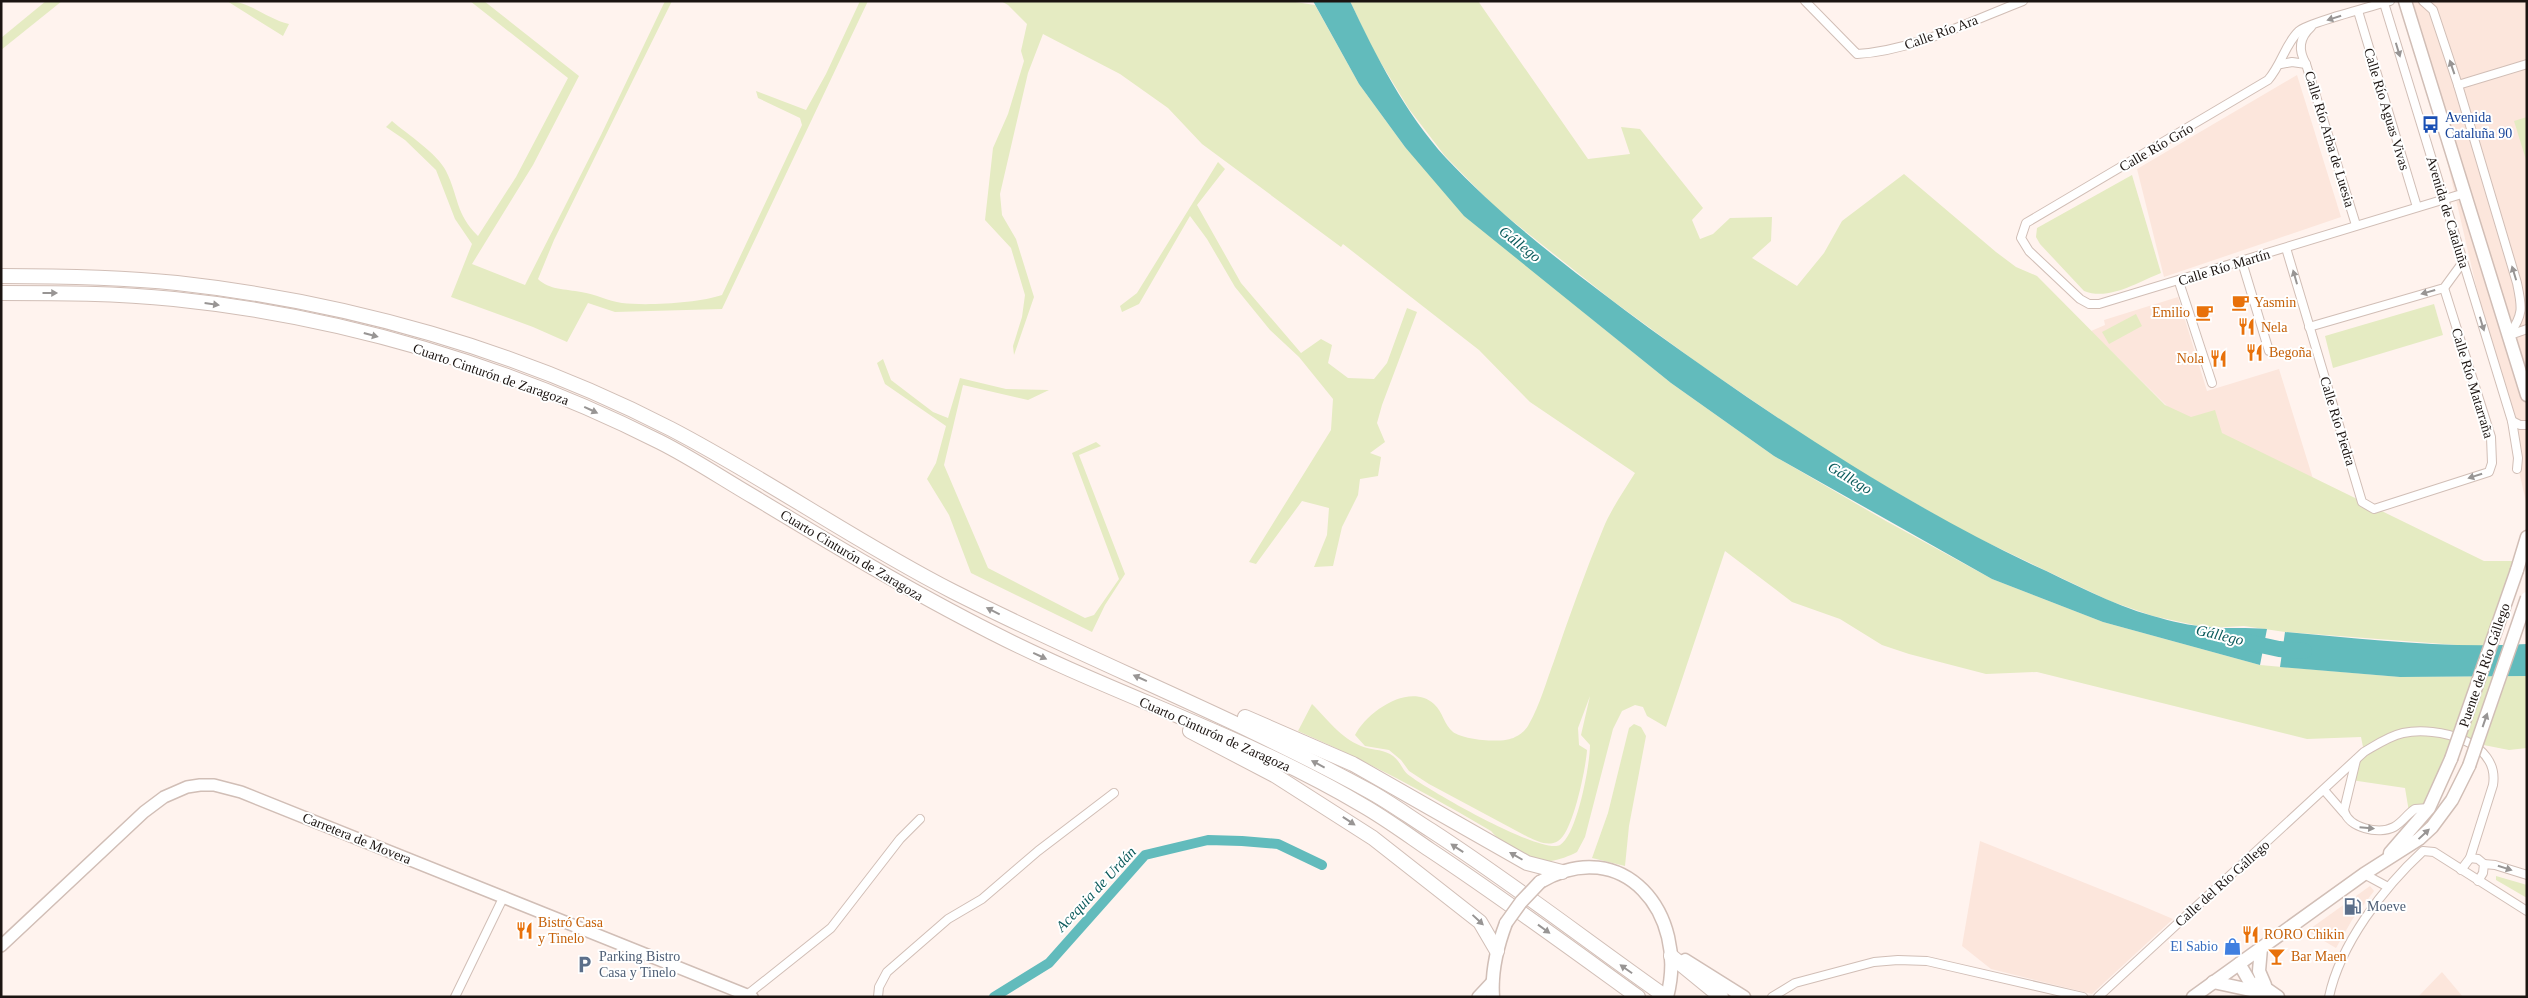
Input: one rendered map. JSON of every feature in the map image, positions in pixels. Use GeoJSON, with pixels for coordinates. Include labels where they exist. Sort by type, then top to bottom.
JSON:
{"type":"FeatureCollection","features":[{"type":"Feature","properties":{"kind":"highway"},"geometry":{"type":"LineString","coordinates":[[1,276],[81,276],[175,283],[267,295],[396,324],[471,345],[572,382],[671,429],[920,574],[1026,629],[1168,690],[1274,741],[1375,794],[1498,874],[1666,997]]}},
{"type":"Feature","properties":{"kind":"highway","name":"Cuarto Cinturón de Zaragoza"},"geometry":{"type":"LineString","coordinates":[[1,293],[84,293],[174,299],[264,311],[374,336],[449,357],[520,381],[580,405],[662,443],[928,600],[996,635],[1256,750],[1362,805],[1490,890],[1638,997]]}},
{"type":"Feature","properties":{"kind":"highway"},"geometry":{"type":"LineString","coordinates":[[1110,687],[1120,700],[1248,760],[1339,814],[1476,918],[1484,926],[1497,951]]}},
{"type":"Feature","properties":{"kind":"highway"},"geometry":{"type":"LineString","coordinates":[[1168,690],[1222,708],[1353,764],[1527,863],[1562,872]]}},
{"type":"Feature","properties":{"kind":"highway"},"geometry":{"type":"LineString","coordinates":[[1671,951],[1721,997]]}},
{"type":"Feature","properties":{"kind":"main road","name":"Avenida de Cataluña"},"geometry":{"type":"LineString","coordinates":[[2405,1],[2527,395]]}},
{"type":"Feature","properties":{"kind":"main road","name":"Puente del Río Gállego"},"geometry":{"type":"LineString","coordinates":[[2383,860],[2417,825],[2429,808],[2451,759],[2527,537]]}},
{"type":"Feature","properties":{"kind":"main road","name":"Puente del Río Gállego"},"geometry":{"type":"LineString","coordinates":[[2383,860],[2402,851],[2432,827],[2452,800],[2469,766],[2527,598]]}},
{"type":"Feature","properties":{"kind":"main road","name":"Carretera de Movera"},"geometry":{"type":"LineString","coordinates":[[1,946],[154,804],[176,791],[200,785],[228,787],[504,896],[749,996]]}},
{"type":"Feature","properties":{"kind":"main road"},"geometry":{"type":"LineString","coordinates":[[2193,997],[2383,860]]}},
{"type":"Feature","properties":{"kind":"main road"},"geometry":{"type":"LineString","coordinates":[[1493,997],[1497,951],[1506,923],[1521,902],[1540,882],[1562,872],[1582,868],[1602,869],[1634,882],[1644,891],[1660,912],[1671,951],[1670,978],[1666,997]]}},
{"type":"Feature","properties":{"kind":"main road"},"geometry":{"type":"LineString","coordinates":[[2260,991],[2261,948]]}},
{"type":"Feature","properties":{"kind":"main road"},"geometry":{"type":"LineString","coordinates":[[1671,951],[1744,997]]}},
{"type":"Feature","properties":{"kind":"main road"},"geometry":{"type":"LineString","coordinates":[[2239,964],[2260,991]]}},
{"type":"Feature","properties":{"kind":"main road"},"geometry":{"type":"LineString","coordinates":[[1478,997],[1493,981]]}},
{"type":"Feature","properties":{"kind":"main road"},"geometry":{"type":"LineString","coordinates":[[2213,982],[2260,991],[2278,997]]}},
{"type":"Feature","properties":{"kind":"street","name":"Calle Río Ara"},"geometry":{"type":"LineString","coordinates":[[1805,1],[1857,54],[1876,53],[1904,46],[2023,1]]}},
{"type":"Feature","properties":{"kind":"street"},"geometry":{"type":"LineString","coordinates":[[2423,1],[2432,10],[2458,85],[2521,301],[2520,318],[2509,335]]}},
{"type":"Feature","properties":{"kind":"street","name":"Calle Río Grío"},"geometry":{"type":"LineString","coordinates":[[2026,223],[2263,84],[2282,60],[2299,31],[2312,25],[2387,2]]}},
{"type":"Feature","properties":{"kind":"street","name":"Avenida de Cataluña"},"geometry":{"type":"LineString","coordinates":[[2387,2],[2443,199],[2512,421],[2518,458],[2517,469]]}},
{"type":"Feature","properties":{"kind":"street","name":"Calle Río Aguas Vivas"},"geometry":{"type":"LineString","coordinates":[[2358,11],[2417,207]]}},
{"type":"Feature","properties":{"kind":"street","name":"Calle Río Arba de Luesia"},"geometry":{"type":"LineString","coordinates":[[2312,25],[2302,39],[2301,54],[2306,64],[2356,224]]}},
{"type":"Feature","properties":{"kind":"street","name":"Calle Río Arba de Luesia"},"geometry":{"type":"LineString","coordinates":[[2282,60],[2301,54]]}},
{"type":"Feature","properties":{"kind":"street"},"geometry":{"type":"LineString","coordinates":[[2282,60],[2306,64]]}},
{"type":"Feature","properties":{"kind":"street"},"geometry":{"type":"LineString","coordinates":[[2458,85],[2527,64]]}},
{"type":"Feature","properties":{"kind":"street","name":"Calle Río Martín"},"geometry":{"type":"LineString","coordinates":[[2026,223],[2021,238],[2029,251],[2084,302],[2094,304],[2104,303],[2179,282],[2356,224],[2465,193]]}},
{"type":"Feature","properties":{"kind":"street","name":"Calle Río Piedra"},"geometry":{"type":"LineString","coordinates":[[2286,248],[2362,502],[2367,506]]}},
{"type":"Feature","properties":{"kind":"street"},"geometry":{"type":"LineString","coordinates":[[2242,262],[2269,351]]}},
{"type":"Feature","properties":{"kind":"street"},"geometry":{"type":"LineString","coordinates":[[2309,327],[2444,288],[2463,262]]}},
{"type":"Feature","properties":{"kind":"street"},"geometry":{"type":"LineString","coordinates":[[2179,282],[2212,383]]}},
{"type":"Feature","properties":{"kind":"street","name":"Calle Río Matarraña"},"geometry":{"type":"LineString","coordinates":[[2367,506],[2374,509],[2489,472],[2492,463],[2491,437],[2444,288]]}},
{"type":"Feature","properties":{"kind":"street"},"geometry":{"type":"LineString","coordinates":[[2509,335],[2527,329]]}},
{"type":"Feature","properties":{"kind":"street"},"geometry":{"type":"LineString","coordinates":[[2512,421],[2520,425],[2527,425]]}},
{"type":"Feature","properties":{"kind":"street","name":"Calle del Río Gállego"},"geometry":{"type":"LineString","coordinates":[[2098,997],[2364,752],[2394,736],[2416,732],[2449,736],[2484,752],[2490,759],[2495,774],[2489,801],[2470,858],[2461,870]]}},
{"type":"Feature","properties":{"kind":"street"},"geometry":{"type":"LineString","coordinates":[[2344,813],[2356,760]]}},
{"type":"Feature","properties":{"kind":"street"},"geometry":{"type":"LineString","coordinates":[[2324,790],[2344,813],[2347,820],[2356,827],[2383,829],[2394,827],[2415,809],[2429,808]]}},
{"type":"Feature","properties":{"kind":"street"},"geometry":{"type":"LineString","coordinates":[[878,997],[879,986],[886,972],[948,919],[982,899],[1038,851],[1114,793]]}},
{"type":"Feature","properties":{"kind":"street"},"geometry":{"type":"LineString","coordinates":[[749,996],[831,928],[900,839],[920,819]]}},
{"type":"Feature","properties":{"kind":"street"},"geometry":{"type":"LineString","coordinates":[[2329,997],[2333,979],[2345,952],[2388,887],[2426,850],[2434,852],[2527,911]]}},
{"type":"Feature","properties":{"kind":"street"},"geometry":{"type":"LineString","coordinates":[[2470,858],[2478,858],[2484,864],[2495,865],[2527,875]]}},
{"type":"Feature","properties":{"kind":"street"},"geometry":{"type":"LineString","coordinates":[[2478,881],[2483,872],[2484,864]]}},
{"type":"Feature","properties":{"kind":"street"},"geometry":{"type":"LineString","coordinates":[[2364,874],[2388,887]]}},
{"type":"Feature","properties":{"kind":"street"},"geometry":{"type":"LineString","coordinates":[[455,997],[504,896]]}},
{"type":"Feature","properties":{"kind":"street"},"geometry":{"type":"LineString","coordinates":[[1772,997],[1780,994],[1795,983],[1812,978],[1874,962],[1898,960],[1927,961],[2084,997]]}},
{"type":"Feature","properties":{"kind":"shaded area"},"geometry":{"type":"Polygon","coordinates":[[[2410,1],[2527,1],[2527,506],[2410,1]]]}},
{"type":"Feature","properties":{"kind":"shaded area"},"geometry":{"type":"Polygon","coordinates":[[[2297,75],[2341,217],[2164,277],[2137,169],[2297,75]]]}},
{"type":"Feature","properties":{"kind":"shaded area"},"geometry":{"type":"Polygon","coordinates":[[[2178,297],[2207,391],[2279,369],[2314,482],[2174,413],[2091,331],[2105,325],[2104,320],[2178,297]]]}},
{"type":"Feature","properties":{"kind":"shaded area"},"geometry":{"type":"Polygon","coordinates":[[[1980,841],[2173,919],[2092,994],[1991,969],[1962,946],[1980,841]]]}},
{"type":"Feature","properties":{"kind":"shaded area","name":"Moeve"},"geometry":{"type":"Polygon","coordinates":[[[2370,886],[2374,891],[2352,920],[2336,948],[2307,931],[2370,886]]]}},
{"type":"Feature","properties":{"kind":"shaded area"},"geometry":{"type":"Polygon","coordinates":[[[2442,972],[2463,997],[2418,997],[2442,972]]]}},
{"type":"Feature","properties":{"kind":"green space"},"geometry":{"type":"Polygon","coordinates":[[[46,1],[62,1],[1,50],[1,38],[46,1]]]}},
{"type":"Feature","properties":{"kind":"green space"},"geometry":{"type":"Polygon","coordinates":[[[227,1],[243,4],[289,24],[283,36],[227,1]]]}},
{"type":"Feature","properties":{"kind":"green space"},"geometry":{"type":"Polygon","coordinates":[[[470,1],[484,1],[579,76],[533,165],[472,264],[525,285],[601,135],[665,1],[672,1],[554,240],[538,279],[547,285],[586,293],[612,301],[645,304],[687,302],[722,295],[802,125],[800,118],[758,98],[756,91],[806,110],[826,74],[860,1],[868,1],[722,309],[615,312],[588,303],[567,342],[533,327],[451,297],[472,244],[455,219],[436,170],[405,140],[386,127],[392,121],[442,164],[465,220],[478,236],[516,177],[568,78],[470,1]]]}},
{"type":"Feature","properties":{"kind":"green space"},"geometry":{"type":"Polygon","coordinates":[[[1001,1],[1289,1],[1315,5],[1359,84],[1405,147],[1587,315],[1671,383],[1774,456],[1886,521],[1992,579],[2103,622],[2260,665],[2400,677],[2527,676],[2527,748],[2509,750],[2453,739],[2432,792],[2414,818],[2409,812],[2405,788],[2351,780],[2356,760],[2364,752],[2361,737],[2307,739],[2037,672],[1986,674],[1909,654],[1882,645],[1840,619],[1792,602],[1725,551],[1666,727],[1647,716],[1643,707],[1635,705],[1622,711],[1613,729],[1585,837],[1577,852],[1551,861],[1527,856],[1502,841],[1491,831],[1420,791],[1298,731],[1312,704],[1347,738],[1364,747],[1390,754],[1410,776],[1439,795],[1509,832],[1549,846],[1560,845],[1572,828],[1585,783],[1590,745],[1581,735],[1590,696],[1578,728],[1579,745],[1587,750],[1578,799],[1569,826],[1564,835],[1554,843],[1543,843],[1528,837],[1429,784],[1409,771],[1401,760],[1389,750],[1365,746],[1355,735],[1369,717],[1379,709],[1401,698],[1413,696],[1424,698],[1434,704],[1450,729],[1458,735],[1493,741],[1510,739],[1523,732],[1533,717],[1540,701],[1577,595],[1606,522],[1635,473],[1530,402],[1479,350],[1343,244],[1341,247],[1202,144],[1168,108],[1120,74],[1043,34],[1028,73],[1000,194],[1002,215],[1016,239],[1034,297],[1014,355],[1013,346],[1022,317],[1025,295],[1011,248],[985,220],[993,148],[1008,114],[1024,61],[1021,51],[1027,24],[1008,5],[1001,1]]]}},
{"type":"Feature","properties":{"kind":"green space"},"geometry":{"type":"Polygon","coordinates":[[[1350,1],[1478,1],[1588,159],[1630,154],[1621,127],[1640,129],[1703,208],[1692,220],[1700,239],[1713,234],[1730,218],[1772,217],[1771,241],[1752,258],[1797,286],[1824,253],[1842,221],[1904,174],[1996,252],[2016,267],[2037,276],[2165,405],[2191,417],[2215,410],[2222,433],[2484,561],[2514,561],[2483,647],[2285,632],[2244,626],[2208,628],[2153,616],[2110,601],[1965,532],[1837,458],[1702,366],[1613,301],[1496,208],[1445,156],[1409,109],[1373,50],[1350,1]]]}},
{"type":"Feature","properties":{"kind":"green space"},"geometry":{"type":"Polygon","coordinates":[[[2527,117],[2527,163],[2514,121],[2527,117]]]}},
{"type":"Feature","properties":{"kind":"green space"},"geometry":{"type":"Polygon","coordinates":[[[1218,162],[1225,169],[1197,205],[1241,283],[1301,353],[1321,339],[1332,345],[1328,363],[1348,378],[1374,379],[1387,363],[1407,308],[1417,312],[1377,423],[1385,442],[1370,453],[1381,457],[1378,476],[1360,479],[1358,495],[1342,527],[1333,566],[1314,567],[1327,535],[1329,508],[1302,501],[1256,564],[1249,562],[1331,430],[1333,399],[1299,357],[1270,330],[1235,287],[1207,239],[1190,216],[1139,304],[1122,312],[1120,306],[1137,293],[1218,162]]]}},
{"type":"Feature","properties":{"kind":"green space"},"geometry":{"type":"Polygon","coordinates":[[[2132,175],[2161,273],[2113,292],[2103,294],[2084,291],[2040,244],[2036,237],[2037,228],[2132,175]]]}},
{"type":"Feature","properties":{"kind":"green space"},"geometry":{"type":"Polygon","coordinates":[[[2434,304],[2443,335],[2333,368],[2325,336],[2434,304]]]}},
{"type":"Feature","properties":{"kind":"green space"},"geometry":{"type":"Polygon","coordinates":[[[2136,314],[2142,326],[2109,344],[2102,332],[2136,314]]]}},
{"type":"Feature","properties":{"kind":"green space"},"geometry":{"type":"Polygon","coordinates":[[[883,359],[891,380],[933,412],[948,418],[960,378],[1006,389],[1049,390],[1028,400],[963,385],[944,465],[988,568],[1085,618],[1094,615],[1119,579],[1072,453],[1096,442],[1101,446],[1079,455],[1125,574],[1105,605],[1092,632],[971,573],[949,515],[927,479],[936,463],[946,426],[885,384],[877,363],[883,359]]]}},
{"type":"Feature","properties":{"kind":"green space"},"geometry":{"type":"Polygon","coordinates":[[[1634,724],[1641,727],[1646,736],[1629,826],[1625,866],[1592,858],[1608,813],[1629,728],[1634,724]]]}},
{"type":"Feature","properties":{"kind":"green space"},"geometry":{"type":"Polygon","coordinates":[[[2496,876],[2527,885],[2527,898],[2496,880],[2496,876]]]}},
{"type":"Feature","properties":{"kind":"water"},"geometry":{"type":"Polygon","coordinates":[[[1313,1],[1350,1],[1381,63],[1404,103],[1431,141],[1469,182],[1544,248],[1695,361],[1835,455],[1883,484],[1931,512],[2031,564],[2121,605],[2160,618],[2195,626],[2267,629],[2260,665],[2103,622],[1992,579],[1774,456],[1671,383],[1464,216],[1405,147],[1359,84],[1313,1]]]}},
{"type":"Feature","properties":{"kind":"water"},"geometry":{"type":"Polygon","coordinates":[[[2285,632],[2436,644],[2527,644],[2527,676],[2400,677],[2280,667],[2285,632]]]}},
{"type":"Feature","properties":{"kind":"waterway","name":"Gállego"},"geometry":{"type":"LineString","coordinates":[[2242,641],[2279,649],[2304,651]]}},
{"type":"Feature","properties":{"kind":"waterway","name":"Acequia de Urdán"},"geometry":{"type":"LineString","coordinates":[[994,997],[1049,963],[1145,855],[1208,840],[1242,841],[1278,844],[1322,865]]}},
{"type":"Feature","properties":{"kind":"place","name":"Avenida Cataluña 90"},"geometry":{"type":"Point","coordinates":[2431,125]}},
{"type":"Feature","properties":{"kind":"place","name":"Yasmin"},"geometry":{"type":"Point","coordinates":[2240,302]}},
{"type":"Feature","properties":{"kind":"place","name":"Emilio"},"geometry":{"type":"Point","coordinates":[2204,312]}},
{"type":"Feature","properties":{"kind":"place","name":"Nela"},"geometry":{"type":"Point","coordinates":[2247,327]}},
{"type":"Feature","properties":{"kind":"place","name":"Begoña"},"geometry":{"type":"Point","coordinates":[2255,352]}},
{"type":"Feature","properties":{"kind":"place","name":"Nola"},"geometry":{"type":"Point","coordinates":[2218,358]}},
{"type":"Feature","properties":{"kind":"place","name":"Moeve"},"geometry":{"type":"Point","coordinates":[2353,906]}},
{"type":"Feature","properties":{"kind":"place","name":"Bistró Casa y Tinelo"},"geometry":{"type":"Point","coordinates":[524,930]}},
{"type":"Feature","properties":{"kind":"place","name":"RORO Chikin"},"geometry":{"type":"Point","coordinates":[2250,934]}},
{"type":"Feature","properties":{"kind":"place","name":"El Sabio"},"geometry":{"type":"Point","coordinates":[2232,946]}},
{"type":"Feature","properties":{"kind":"place","name":"Bar Maen"},"geometry":{"type":"Point","coordinates":[2277,956]}},
{"type":"Feature","properties":{"kind":"place","name":"Parking Bistro Casa y Tinelo"},"geometry":{"type":"Point","coordinates":[585,964]}}]}
